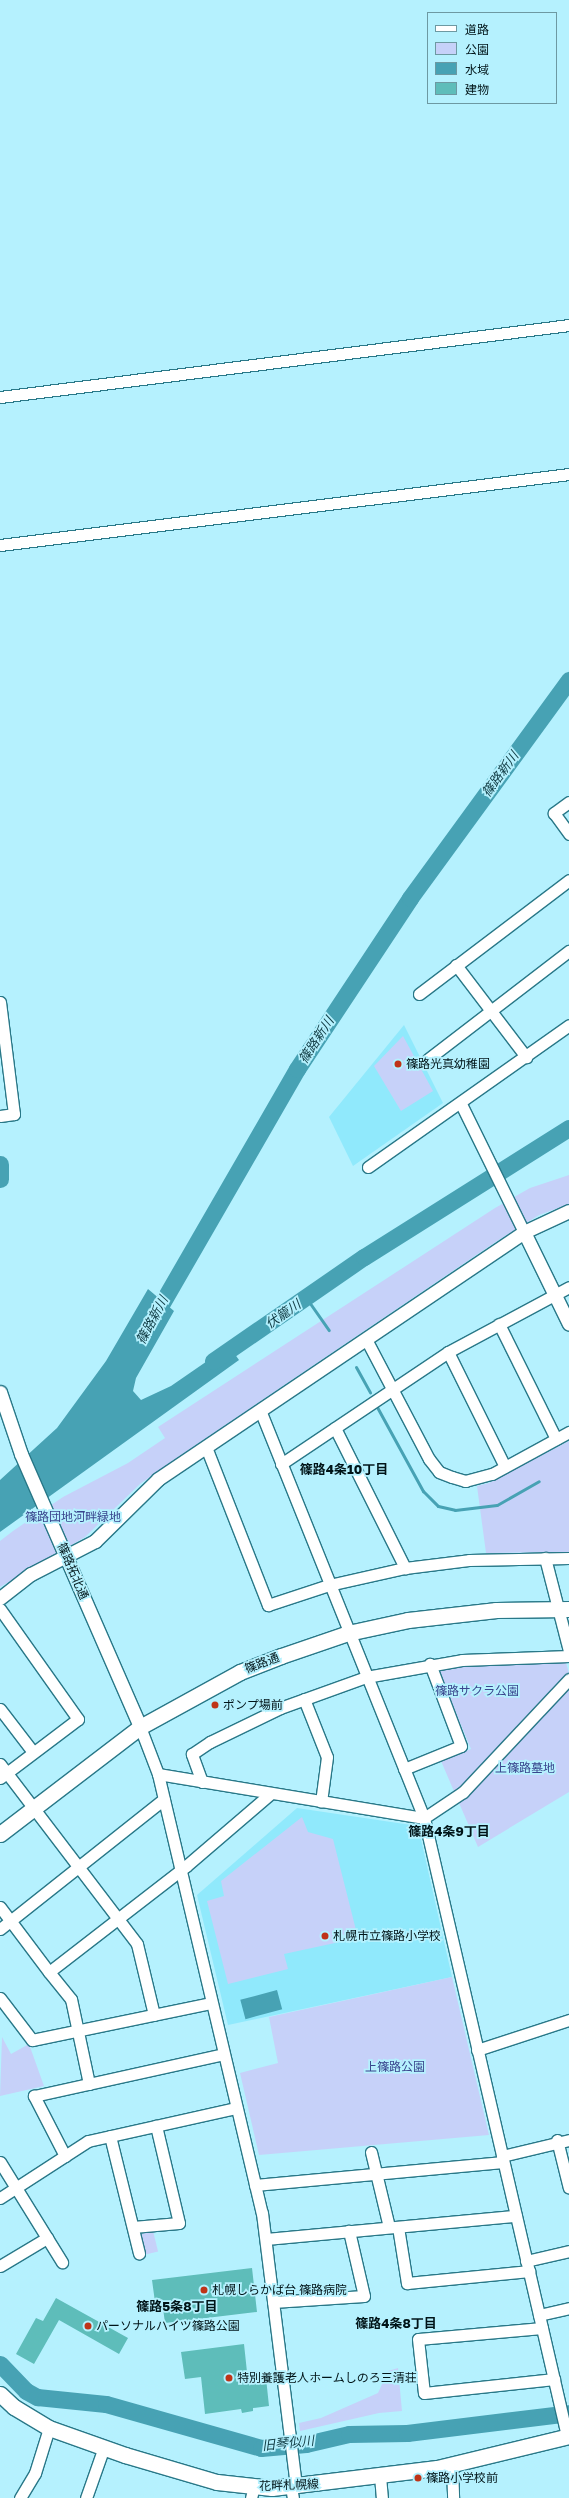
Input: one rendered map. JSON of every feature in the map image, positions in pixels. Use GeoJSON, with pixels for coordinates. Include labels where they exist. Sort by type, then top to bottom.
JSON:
{"type":"FeatureCollection","features":[{"type":"Feature","properties":{"kind":"main road","name":"篠路通"},"geometry":{"type":"LineString","coordinates":[[0,1834],[140,1727],[240,1672],[348,1633],[451,1613],[564,1609]]}},
{"type":"Feature","properties":{"kind":"main road","name":"花畔札幌線"},"geometry":{"type":"LineString","coordinates":[[0,2394],[14,2407],[49,2428],[104,2447],[253,2492],[293,2491],[452,2465],[567,2432]]}},
{"type":"Feature","properties":{"kind":"street"},"geometry":{"type":"LineString","coordinates":[[0,397],[569,325]]}},
{"type":"Feature","properties":{"kind":"street"},"geometry":{"type":"LineString","coordinates":[[0,545],[569,474]]}},
{"type":"Feature","properties":{"kind":"street"},"geometry":{"type":"LineString","coordinates":[[569,802],[554,813],[569,834]]}},
{"type":"Feature","properties":{"kind":"street"},"geometry":{"type":"LineString","coordinates":[[419,994],[569,880]]}},
{"type":"Feature","properties":{"kind":"street"},"geometry":{"type":"LineString","coordinates":[[428,1059],[569,951]]}},
{"type":"Feature","properties":{"kind":"street"},"geometry":{"type":"LineString","coordinates":[[456,965],[492,1010],[526,1057]]}},
{"type":"Feature","properties":{"kind":"street"},"geometry":{"type":"LineString","coordinates":[[0,1002],[14,1114],[4,1116]]}},
{"type":"Feature","properties":{"kind":"street"},"geometry":{"type":"LineString","coordinates":[[368,1167],[460,1104],[569,1025]]}},
{"type":"Feature","properties":{"kind":"street"},"geometry":{"type":"LineString","coordinates":[[460,1104],[569,1324]]}},
{"type":"Feature","properties":{"kind":"street"},"geometry":{"type":"LineString","coordinates":[[0,1598],[31,1574],[95,1541],[158,1479],[260,1410],[367,1341],[416,1304],[524,1232],[569,1210]]}},
{"type":"Feature","properties":{"kind":"street"},"geometry":{"type":"LineString","coordinates":[[281,1464],[448,1352],[569,1287]]}},
{"type":"Feature","properties":{"kind":"street"},"geometry":{"type":"LineString","coordinates":[[499,1324],[556,1439]]}},
{"type":"Feature","properties":{"kind":"street"},"geometry":{"type":"LineString","coordinates":[[367,1341],[429,1459],[440,1472],[465,1481],[478,1479],[505,1467],[569,1432]]}},
{"type":"Feature","properties":{"kind":"street"},"geometry":{"type":"LineString","coordinates":[[448,1352],[505,1467]]}},
{"type":"Feature","properties":{"kind":"street","name":"篠路拓北通"},"geometry":{"type":"LineString","coordinates":[[0,1392],[12,1428],[140,1727]]}},
{"type":"Feature","properties":{"kind":"street"},"geometry":{"type":"LineString","coordinates":[[260,1410],[329,1586],[424,1818],[502,2159],[567,2432]]}},
{"type":"Feature","properties":{"kind":"street"},"geometry":{"type":"LineString","coordinates":[[336,1428],[405,1568]]}},
{"type":"Feature","properties":{"kind":"street"},"geometry":{"type":"LineString","coordinates":[[206,1447],[268,1605],[329,1586],[405,1568],[469,1560],[569,1558]]}},
{"type":"Feature","properties":{"kind":"street"},"geometry":{"type":"LineString","coordinates":[[545,1558],[564,1609],[569,1651]]}},
{"type":"Feature","properties":{"kind":"street"},"geometry":{"type":"LineString","coordinates":[[0,1609],[78,1719],[33,1752],[2,1772],[34,1808],[137,1944],[154,2015]]}},
{"type":"Feature","properties":{"kind":"street"},"geometry":{"type":"LineString","coordinates":[[202,1782],[192,1754],[224,1735],[304,1699],[366,1678],[430,1664],[499,1657],[569,1656]]}},
{"type":"Feature","properties":{"kind":"street"},"geometry":{"type":"LineString","coordinates":[[404,1770],[461,1746],[430,1664]]}},
{"type":"Feature","properties":{"kind":"street"},"geometry":{"type":"LineString","coordinates":[[158,1774],[270,1794],[424,1818],[463,1792],[569,1679]]}},
{"type":"Feature","properties":{"kind":"street"},"geometry":{"type":"LineString","coordinates":[[304,1699],[327,1757],[321,1802]]}},
{"type":"Feature","properties":{"kind":"street"},"geometry":{"type":"LineString","coordinates":[[0,1709],[33,1752]]}},
{"type":"Feature","properties":{"kind":"street"},"geometry":{"type":"LineString","coordinates":[[140,1727],[158,1774],[210,2003],[255,2185],[266,2239],[290,2432],[293,2491]]}},
{"type":"Feature","properties":{"kind":"street"},"geometry":{"type":"LineString","coordinates":[[49,1972],[118,1918],[270,1794]]}},
{"type":"Feature","properties":{"kind":"street"},"geometry":{"type":"LineString","coordinates":[[0,1929],[164,1799]]}},
{"type":"Feature","properties":{"kind":"street"},"geometry":{"type":"LineString","coordinates":[[0,1907],[71,1999],[89,2084]]}},
{"type":"Feature","properties":{"kind":"street"},"geometry":{"type":"LineString","coordinates":[[0,1998],[32,2040],[210,2003]]}},
{"type":"Feature","properties":{"kind":"street"},"geometry":{"type":"LineString","coordinates":[[477,2050],[569,2020]]}},
{"type":"Feature","properties":{"kind":"street"},"geometry":{"type":"LineString","coordinates":[[65,2156],[34,2096],[223,2054]]}},
{"type":"Feature","properties":{"kind":"street"},"geometry":{"type":"LineString","coordinates":[[0,2198],[88,2141],[236,2108]]}},
{"type":"Feature","properties":{"kind":"street"},"geometry":{"type":"LineString","coordinates":[[133,2227],[179,2223],[156,2126]]}},
{"type":"Feature","properties":{"kind":"street"},"geometry":{"type":"LineString","coordinates":[[110,2136],[139,2253]]}},
{"type":"Feature","properties":{"kind":"street"},"geometry":{"type":"LineString","coordinates":[[558,2140],[569,2188]]}},
{"type":"Feature","properties":{"kind":"street"},"geometry":{"type":"LineString","coordinates":[[255,2185],[376,2174],[502,2159],[558,2140],[569,2140]]}},
{"type":"Feature","properties":{"kind":"street"},"geometry":{"type":"LineString","coordinates":[[371,2152],[376,2174],[393,2227],[407,2283],[527,2266],[569,2251]]}},
{"type":"Feature","properties":{"kind":"street"},"geometry":{"type":"LineString","coordinates":[[0,2162],[62,2262]]}},
{"type":"Feature","properties":{"kind":"street"},"geometry":{"type":"LineString","coordinates":[[266,2239],[516,2216]]}},
{"type":"Feature","properties":{"kind":"street"},"geometry":{"type":"LineString","coordinates":[[273,2302],[364,2296],[349,2231]]}},
{"type":"Feature","properties":{"kind":"street"},"geometry":{"type":"LineString","coordinates":[[0,2266],[47,2238]]}},
{"type":"Feature","properties":{"kind":"street"},"geometry":{"type":"LineString","coordinates":[[539,2314],[569,2308]]}},
{"type":"Feature","properties":{"kind":"street"},"geometry":{"type":"LineString","coordinates":[[542,2328],[418,2339],[424,2393],[554,2379]]}},
{"type":"Feature","properties":{"kind":"street"},"geometry":{"type":"LineString","coordinates":[[20,2498],[35,2474],[49,2428]]}},
{"type":"Feature","properties":{"kind":"street"},"geometry":{"type":"LineString","coordinates":[[86,2498],[104,2447]]}},
{"type":"Feature","properties":{"kind":"street"},"geometry":{"type":"LineString","coordinates":[[452,2465],[453,2498]]}},
{"type":"Feature","properties":{"kind":"street"},"geometry":{"type":"LineString","coordinates":[[380,2476],[382,2498]]}},
{"type":"Feature","properties":{"kind":"shaded area","name":"篠路光真幼稚園"},"geometry":{"type":"Polygon","coordinates":[[[404,1025],[443,1103],[353,1166],[329,1117],[404,1025]]]}},
{"type":"Feature","properties":{"kind":"shaded area","name":"札幌市立篠路小学校"},"geometry":{"type":"Polygon","coordinates":[[[297,1808],[418,1826],[452,1977],[228,2025],[197,1895],[297,1808]]]}},
{"type":"Feature","properties":{"kind":"green space"},"geometry":{"type":"Polygon","coordinates":[[[403,1036],[433,1091],[401,1111],[374,1066],[403,1036]]]}},
{"type":"Feature","properties":{"kind":"green space","name":"篠路団地河畔緑地"},"geometry":{"type":"Polygon","coordinates":[[[569,1175],[569,1204],[539,1215],[497,1241],[140,1484],[85,1537],[0,1587],[0,1541],[13,1531],[63,1497],[128,1463],[165,1438],[158,1427],[495,1208],[530,1188],[569,1175]]]}},
{"type":"Feature","properties":{"kind":"green space"},"geometry":{"type":"Polygon","coordinates":[[[569,1441],[569,1552],[486,1553],[477,1486],[489,1483],[569,1441]]]}},
{"type":"Feature","properties":{"kind":"green space","name":"上篠路墓地"},"geometry":{"type":"Polygon","coordinates":[[[562,1660],[566,1663],[569,1673],[569,1792],[478,1847],[441,1761],[471,1749],[439,1672],[441,1668],[488,1663],[562,1660]]]}},
{"type":"Feature","properties":{"kind":"green space"},"geometry":{"type":"Polygon","coordinates":[[[302,1817],[308,1832],[333,1839],[358,1938],[284,1954],[288,1969],[228,1984],[207,1901],[224,1896],[221,1881],[302,1817]]]}},
{"type":"Feature","properties":{"kind":"green space","name":"上篠路公園"},"geometry":{"type":"Polygon","coordinates":[[[452,1977],[489,2135],[259,2155],[240,2073],[278,2063],[269,2017],[452,1977]]]}},
{"type":"Feature","properties":{"kind":"green space"},"geometry":{"type":"Polygon","coordinates":[[[2,2037],[11,2054],[29,2044],[44,2086],[0,2096],[2,2037]]]}},
{"type":"Feature","properties":{"kind":"green space"},"geometry":{"type":"Polygon","coordinates":[[[153,2231],[158,2251],[144,2255],[139,2234],[153,2231]]]}},
{"type":"Feature","properties":{"kind":"green space"},"geometry":{"type":"Polygon","coordinates":[[[398,2368],[402,2411],[379,2413],[300,2431],[299,2423],[321,2418],[378,2393],[388,2371],[398,2368]]]}},
{"type":"Feature","properties":{"kind":"water"},"geometry":{"type":"Polygon","coordinates":[[[148,1289],[174,1311],[136,1378],[133,1391],[141,1400],[171,1386],[229,1346],[239,1360],[0,1532],[0,1480],[57,1428],[106,1361],[148,1289]]]}},
{"type":"Feature","properties":{"kind":"water"},"geometry":{"type":"Polygon","coordinates":[[[277,1990],[282,2009],[245,2019],[240,2000],[277,1990]]]}},
{"type":"Feature","properties":{"kind":"building","name":"札幌しらかば台 篠路病院"},"geometry":{"type":"Polygon","coordinates":[[[252,2268],[257,2312],[165,2323],[162,2301],[155,2302],[152,2280],[252,2268]]]}},
{"type":"Feature","properties":{"kind":"building","name":"パーソナルハイツ篠路公園"},"geometry":{"type":"Polygon","coordinates":[[[56,2298],[128,2338],[119,2354],[59,2320],[34,2364],[16,2354],[36,2318],[43,2321],[56,2298]]]}},
{"type":"Feature","properties":{"kind":"building","name":"特別養護老人ホームしのろ三清荘"},"geometry":{"type":"Polygon","coordinates":[[[244,2344],[247,2372],[257,2371],[258,2379],[266,2378],[269,2406],[253,2408],[253,2411],[242,2413],[241,2409],[205,2414],[201,2377],[185,2379],[181,2352],[244,2344]]]}},
{"type":"Feature","properties":{"kind":"waterway","name":"篠路新川"},"geometry":{"type":"LineString","coordinates":[[151,1322],[297,1069],[410,898],[569,680]]}},
{"type":"Feature","properties":{"kind":"waterway","name":"伏籠川"},"geometry":{"type":"LineString","coordinates":[[213,1361],[364,1257],[569,1128]]}},
{"type":"Feature","properties":{"kind":"waterway"},"geometry":{"type":"LineString","coordinates":[[0,1164],[0,1179]]}},
{"type":"Feature","properties":{"kind":"waterway"},"geometry":{"type":"LineString","coordinates":[[307,1299],[329,1330]]}},
{"type":"Feature","properties":{"kind":"waterway"},"geometry":{"type":"LineString","coordinates":[[356,1367],[370,1392]]}},
{"type":"Feature","properties":{"kind":"waterway"},"geometry":{"type":"LineString","coordinates":[[377,1407],[423,1491],[438,1506],[455,1510],[497,1505],[539,1481]]}},
{"type":"Feature","properties":{"kind":"waterway","name":"旧琴似川"},"geometry":{"type":"LineString","coordinates":[[0,2364],[26,2391],[37,2397],[106,2404],[261,2448],[306,2444],[349,2434],[407,2433],[569,2413]]}},
{"type":"Feature","properties":{"kind":"place","name":"篠路光真幼稚園"},"geometry":{"type":"Point","coordinates":[398,1064]}},
{"type":"Feature","properties":{"kind":"place","name":"ポンプ場前"},"geometry":{"type":"Point","coordinates":[215,1705]}},
{"type":"Feature","properties":{"kind":"place","name":"札幌市立篠路小学校"},"geometry":{"type":"Point","coordinates":[325,1936]}},
{"type":"Feature","properties":{"kind":"place","name":"札幌しらかば台 篠路病院"},"geometry":{"type":"Point","coordinates":[204,2290]}},
{"type":"Feature","properties":{"kind":"place","name":"パーソナルハイツ篠路公園"},"geometry":{"type":"Point","coordinates":[88,2326]}},
{"type":"Feature","properties":{"kind":"place","name":"特別養護老人ホームしのろ三清荘"},"geometry":{"type":"Point","coordinates":[229,2378]}},
{"type":"Feature","properties":{"kind":"place","name":"篠路小学校前"},"geometry":{"type":"Point","coordinates":[418,2478]}},
{"type":"Feature","properties":{"kind":"district","name":"篠路4条10丁目"},"geometry":{"type":"Point","coordinates":[344,1469]}},
{"type":"Feature","properties":{"kind":"district","name":"篠路4条9丁目"},"geometry":{"type":"Point","coordinates":[449,1831]}},
{"type":"Feature","properties":{"kind":"district","name":"篠路5条8丁目"},"geometry":{"type":"Point","coordinates":[177,2306]}},
{"type":"Feature","properties":{"kind":"district","name":"篠路4条8丁目"},"geometry":{"type":"Point","coordinates":[396,2323]}},
{"type":"Feature","properties":{"kind":"park label","name":"篠路サクラ公園"},"geometry":{"type":"Point","coordinates":[477,1691]}}]}
